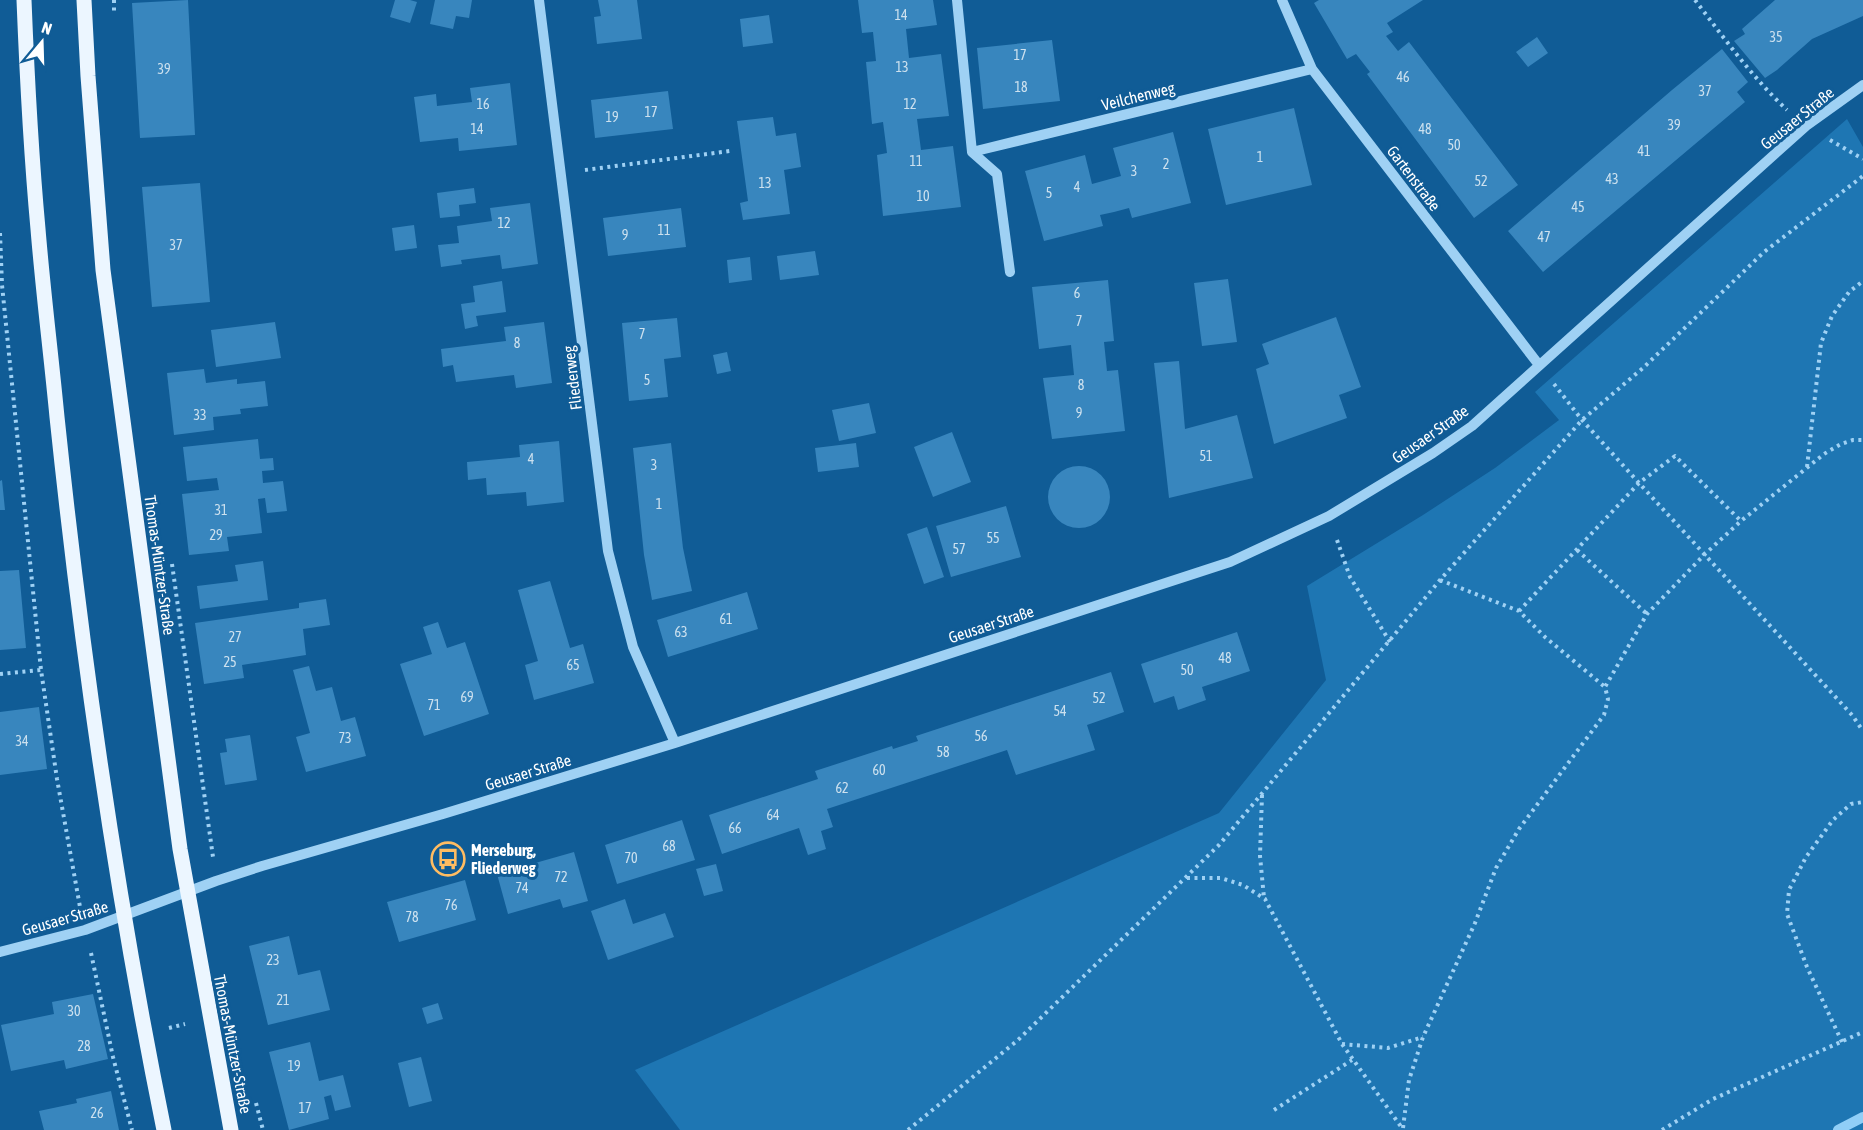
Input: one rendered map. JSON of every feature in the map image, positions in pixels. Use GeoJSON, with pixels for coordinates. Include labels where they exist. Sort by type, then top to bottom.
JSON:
{"type":"FeatureCollection","features":[{"type":"Feature","properties":{"kind":"main road"},"geometry":{"type":"LineString","coordinates":[[24,0],[38,228],[73,567],[124,916],[144,1033],[164,1130]]}},
{"type":"Feature","properties":{"kind":"main road","name":"Thomas-Müntzer-Straße"},"geometry":{"type":"LineString","coordinates":[[84,0],[103,270],[180,849],[231,1130]]}},
{"type":"Feature","properties":{"kind":"street","name":"Fliederweg"},"geometry":{"type":"LineString","coordinates":[[539,0],[608,551],[633,647],[675,742]]}},
{"type":"Feature","properties":{"kind":"street"},"geometry":{"type":"LineString","coordinates":[[957,0],[972,152],[997,174],[1010,272]]}},
{"type":"Feature","properties":{"kind":"street","name":"Gartenstraße"},"geometry":{"type":"LineString","coordinates":[[1282,0],[1312,69],[1539,365]]}},
{"type":"Feature","properties":{"kind":"street","name":"Veilchenweg"},"geometry":{"type":"LineString","coordinates":[[972,152],[1312,69]]}},
{"type":"Feature","properties":{"kind":"street","name":"Geusaer Straße"},"geometry":{"type":"LineString","coordinates":[[0,952],[84,930],[216,881],[675,742],[1230,562],[1329,516],[1472,426],[1806,126],[1863,86]]}},
{"type":"Feature","properties":{"kind":"path"},"geometry":{"type":"LineString","coordinates":[[114,0],[114,12]]}},
{"type":"Feature","properties":{"kind":"path"},"geometry":{"type":"LineString","coordinates":[[1695,0],[1740,59],[1772,96]]}},
{"type":"Feature","properties":{"kind":"path"},"geometry":{"type":"LineString","coordinates":[[1806,126],[1863,159]]}},
{"type":"Feature","properties":{"kind":"path"},"geometry":{"type":"LineString","coordinates":[[562,173],[730,151]]}},
{"type":"Feature","properties":{"kind":"path"},"geometry":{"type":"LineString","coordinates":[[908,1130],[1018,1040],[1219,845],[1440,580],[1582,420],[1643,368],[1764,252],[1863,176]]}},
{"type":"Feature","properties":{"kind":"path"},"geometry":{"type":"LineString","coordinates":[[0,233],[2,285],[40,670],[84,930],[97,975],[113,1057],[132,1130]]}},
{"type":"Feature","properties":{"kind":"path"},"geometry":{"type":"LineString","coordinates":[[1807,468],[1821,343],[1832,316],[1850,292],[1863,281]]}},
{"type":"Feature","properties":{"kind":"path"},"geometry":{"type":"LineString","coordinates":[[1539,365],[1582,420],[1852,715],[1863,731]]}},
{"type":"Feature","properties":{"kind":"path"},"geometry":{"type":"LineString","coordinates":[[1605,687],[1647,614],[1705,554],[1824,454],[1841,444],[1863,440]]}},
{"type":"Feature","properties":{"kind":"path"},"geometry":{"type":"LineString","coordinates":[[1519,611],[1639,483],[1675,456],[1742,521]]}},
{"type":"Feature","properties":{"kind":"path"},"geometry":{"type":"LineString","coordinates":[[1329,516],[1350,577],[1390,642]]}},
{"type":"Feature","properties":{"kind":"path"},"geometry":{"type":"LineString","coordinates":[[1577,550],[1647,614]]}},
{"type":"Feature","properties":{"kind":"path"},"geometry":{"type":"LineString","coordinates":[[171,557],[216,881]]}},
{"type":"Feature","properties":{"kind":"path"},"geometry":{"type":"LineString","coordinates":[[1403,1129],[1409,1080],[1423,1037],[1475,923],[1496,868],[1519,829],[1605,715],[1608,699],[1605,687],[1545,637],[1519,611],[1440,580]]}},
{"type":"Feature","properties":{"kind":"path"},"geometry":{"type":"LineString","coordinates":[[0,674],[40,670]]}},
{"type":"Feature","properties":{"kind":"path"},"geometry":{"type":"LineString","coordinates":[[1262,794],[1260,856],[1264,899],[1342,1044],[1403,1129]]}},
{"type":"Feature","properties":{"kind":"path"},"geometry":{"type":"LineString","coordinates":[[1842,1042],[1807,967],[1787,915],[1789,890],[1806,856],[1833,820],[1851,804],[1863,802]]}},
{"type":"Feature","properties":{"kind":"path"},"geometry":{"type":"LineString","coordinates":[[1187,878],[1221,878],[1243,885],[1264,899]]}},
{"type":"Feature","properties":{"kind":"path"},"geometry":{"type":"LineString","coordinates":[[1662,1130],[1713,1099],[1863,1032]]}},
{"type":"Feature","properties":{"kind":"path"},"geometry":{"type":"LineString","coordinates":[[1342,1044],[1388,1048],[1423,1037]]}},
{"type":"Feature","properties":{"kind":"path"},"geometry":{"type":"LineString","coordinates":[[1274,1110],[1352,1060]]}},
{"type":"Feature","properties":{"kind":"shaded area"},"geometry":{"type":"Polygon","coordinates":[[[1847,119],[1863,147],[1863,1130],[680,1130],[635,1070],[1219,813],[1326,680],[1307,586],[1495,468],[1559,420],[1535,392],[1847,119]]]}},
{"type":"Feature","properties":{"kind":"building"},"geometry":{"type":"Polygon","coordinates":[[[188,0],[195,135],[140,138],[132,3],[188,0]]]}},
{"type":"Feature","properties":{"kind":"building"},"geometry":{"type":"Polygon","coordinates":[[[395,0],[417,2],[410,23],[390,17],[395,0]]]}},
{"type":"Feature","properties":{"kind":"building"},"geometry":{"type":"Polygon","coordinates":[[[435,0],[472,0],[469,18],[456,16],[453,29],[430,24],[435,0]]]}},
{"type":"Feature","properties":{"kind":"building"},"geometry":{"type":"Polygon","coordinates":[[[598,0],[637,0],[642,39],[597,44],[594,17],[601,16],[598,0]]]}},
{"type":"Feature","properties":{"kind":"building"},"geometry":{"type":"Polygon","coordinates":[[[858,0],[933,0],[937,25],[906,29],[909,58],[941,54],[949,116],[917,119],[921,150],[953,146],[961,207],[883,216],[877,155],[887,153],[883,122],[872,124],[866,62],[876,61],[873,32],[862,33],[858,0]]]}},
{"type":"Feature","properties":{"kind":"building"},"geometry":{"type":"Polygon","coordinates":[[[1319,0],[1423,0],[1387,23],[1393,32],[1386,36],[1398,51],[1409,42],[1518,185],[1474,218],[1367,74],[1370,72],[1356,54],[1347,59],[1314,3],[1319,0]]]}},
{"type":"Feature","properties":{"kind":"building"},"geometry":{"type":"Polygon","coordinates":[[[1775,0],[1863,0],[1863,16],[1812,39],[1765,78],[1734,41],[1745,34],[1742,29],[1775,0]]]}},
{"type":"Feature","properties":{"kind":"building"},"geometry":{"type":"Polygon","coordinates":[[[769,15],[773,43],[743,47],[740,19],[769,15]]]}},
{"type":"Feature","properties":{"kind":"building"},"geometry":{"type":"Polygon","coordinates":[[[1537,37],[1548,53],[1528,67],[1516,52],[1537,37]]]}},
{"type":"Feature","properties":{"kind":"building"},"geometry":{"type":"Polygon","coordinates":[[[1052,40],[1060,101],[983,109],[977,48],[1052,40]]]}},
{"type":"Feature","properties":{"kind":"building"},"geometry":{"type":"Polygon","coordinates":[[[1722,49],[1748,82],[1737,92],[1745,102],[1543,272],[1508,231],[1722,49]]]}},
{"type":"Feature","properties":{"kind":"building"},"geometry":{"type":"Polygon","coordinates":[[[510,83],[517,145],[459,151],[458,138],[420,142],[414,97],[436,94],[437,106],[472,102],[470,88],[510,83]]]}},
{"type":"Feature","properties":{"kind":"building"},"geometry":{"type":"Polygon","coordinates":[[[668,91],[673,129],[595,138],[591,100],[668,91]]]}},
{"type":"Feature","properties":{"kind":"building"},"geometry":{"type":"Polygon","coordinates":[[[1294,108],[1312,185],[1226,205],[1208,129],[1294,108]]]}},
{"type":"Feature","properties":{"kind":"building"},"geometry":{"type":"Polygon","coordinates":[[[773,117],[776,136],[796,133],[801,167],[784,170],[790,214],[743,220],[740,203],[748,201],[737,121],[773,117]]]}},
{"type":"Feature","properties":{"kind":"building"},"geometry":{"type":"Polygon","coordinates":[[[1173,132],[1191,203],[1132,218],[1129,208],[1100,215],[1103,226],[1044,241],[1025,171],[1085,155],[1092,184],[1121,176],[1113,148],[1173,132]]]}},
{"type":"Feature","properties":{"kind":"building"},"geometry":{"type":"Polygon","coordinates":[[[200,183],[210,302],[152,307],[142,187],[200,183]]]}},
{"type":"Feature","properties":{"kind":"building"},"geometry":{"type":"Polygon","coordinates":[[[474,188],[476,203],[459,205],[460,216],[440,218],[437,193],[474,188]]]}},
{"type":"Feature","properties":{"kind":"building"},"geometry":{"type":"Polygon","coordinates":[[[530,203],[538,264],[502,269],[500,255],[461,260],[462,264],[441,267],[438,245],[459,243],[457,226],[492,221],[490,208],[530,203]]]}},
{"type":"Feature","properties":{"kind":"building"},"geometry":{"type":"Polygon","coordinates":[[[681,208],[686,247],[608,256],[603,218],[681,208]]]}},
{"type":"Feature","properties":{"kind":"building"},"geometry":{"type":"Polygon","coordinates":[[[414,225],[417,248],[395,251],[392,228],[414,225]]]}},
{"type":"Feature","properties":{"kind":"building"},"geometry":{"type":"Polygon","coordinates":[[[815,251],[819,275],[780,280],[777,256],[815,251]]]}},
{"type":"Feature","properties":{"kind":"building"},"geometry":{"type":"Polygon","coordinates":[[[750,257],[752,280],[729,283],[727,260],[750,257]]]}},
{"type":"Feature","properties":{"kind":"building"},"geometry":{"type":"Polygon","coordinates":[[[1228,279],[1237,342],[1202,346],[1194,283],[1228,279]]]}},
{"type":"Feature","properties":{"kind":"building"},"geometry":{"type":"Polygon","coordinates":[[[1108,280],[1114,341],[1104,342],[1107,371],[1118,370],[1125,431],[1052,439],[1043,378],[1074,375],[1071,345],[1039,349],[1032,287],[1108,280]]]}},
{"type":"Feature","properties":{"kind":"building"},"geometry":{"type":"Polygon","coordinates":[[[502,281],[506,312],[476,316],[478,326],[465,329],[461,304],[475,302],[473,286],[502,281]]]}},
{"type":"Feature","properties":{"kind":"building"},"geometry":{"type":"Polygon","coordinates":[[[1336,317],[1361,387],[1339,395],[1347,418],[1274,444],[1256,369],[1269,364],[1262,344],[1336,317]]]}},
{"type":"Feature","properties":{"kind":"building"},"geometry":{"type":"Polygon","coordinates":[[[677,318],[681,357],[664,359],[668,397],[629,401],[622,323],[677,318]]]}},
{"type":"Feature","properties":{"kind":"building"},"geometry":{"type":"Polygon","coordinates":[[[275,322],[281,358],[216,367],[211,330],[275,322]]]}},
{"type":"Feature","properties":{"kind":"building"},"geometry":{"type":"Polygon","coordinates":[[[544,322],[552,383],[516,388],[514,375],[456,382],[453,365],[443,367],[441,349],[506,341],[504,327],[544,322]]]}},
{"type":"Feature","properties":{"kind":"building"},"geometry":{"type":"Polygon","coordinates":[[[727,352],[731,371],[717,374],[713,355],[727,352]]]}},
{"type":"Feature","properties":{"kind":"building"},"geometry":{"type":"Polygon","coordinates":[[[1179,361],[1185,429],[1237,415],[1253,478],[1169,498],[1154,363],[1179,361]]]}},
{"type":"Feature","properties":{"kind":"building"},"geometry":{"type":"Polygon","coordinates":[[[204,369],[206,383],[237,379],[237,384],[265,381],[268,406],[240,409],[241,414],[213,417],[214,430],[174,435],[167,373],[204,369]]]}},
{"type":"Feature","properties":{"kind":"building"},"geometry":{"type":"Polygon","coordinates":[[[869,403],[876,433],[839,441],[832,410],[869,403]]]}},
{"type":"Feature","properties":{"kind":"building"},"geometry":{"type":"Polygon","coordinates":[[[952,432],[971,482],[933,497],[914,447],[952,432]]]}},
{"type":"Feature","properties":{"kind":"building"},"geometry":{"type":"Polygon","coordinates":[[[258,439],[260,459],[273,458],[274,470],[262,471],[263,483],[283,481],[287,511],[267,513],[265,498],[258,499],[262,533],[227,537],[229,551],[189,555],[182,494],[219,490],[217,478],[187,481],[183,447],[258,439]]]}},
{"type":"Feature","properties":{"kind":"building"},"geometry":{"type":"Polygon","coordinates":[[[559,441],[564,502],[527,506],[526,492],[487,495],[486,478],[468,480],[467,462],[520,457],[519,445],[559,441]]]}},
{"type":"Feature","properties":{"kind":"building"},"geometry":{"type":"Polygon","coordinates":[[[671,443],[683,548],[692,591],[652,600],[644,555],[633,448],[671,443]]]}},
{"type":"Feature","properties":{"kind":"building"},"geometry":{"type":"Polygon","coordinates":[[[856,443],[859,467],[818,472],[815,448],[856,443]]]}},
{"type":"Feature","properties":{"kind":"building"},"geometry":{"type":"Polygon","coordinates":[[[1073,466],[1085,466],[1101,475],[1108,485],[1110,497],[1108,509],[1101,519],[1085,528],[1073,528],[1062,523],[1053,514],[1048,503],[1048,491],[1053,480],[1062,471],[1073,466]]]}},
{"type":"Feature","properties":{"kind":"building"},"geometry":{"type":"Polygon","coordinates":[[[2,480],[5,510],[0,510],[0,481],[2,480]]]}},
{"type":"Feature","properties":{"kind":"building"},"geometry":{"type":"Polygon","coordinates":[[[1006,506],[1021,557],[951,577],[936,526],[1006,506]]]}},
{"type":"Feature","properties":{"kind":"building"},"geometry":{"type":"Polygon","coordinates":[[[927,527],[944,577],[924,584],[907,534],[927,527]]]}},
{"type":"Feature","properties":{"kind":"building"},"geometry":{"type":"Polygon","coordinates":[[[263,561],[268,600],[200,609],[197,586],[238,581],[235,565],[263,561]]]}},
{"type":"Feature","properties":{"kind":"building"},"geometry":{"type":"Polygon","coordinates":[[[19,570],[26,648],[0,650],[0,571],[19,570]]]}},
{"type":"Feature","properties":{"kind":"building"},"geometry":{"type":"Polygon","coordinates":[[[550,581],[570,648],[583,644],[594,683],[534,700],[525,665],[538,661],[518,590],[550,581]]]}},
{"type":"Feature","properties":{"kind":"building"},"geometry":{"type":"Polygon","coordinates":[[[747,592],[758,629],[668,657],[657,620],[747,592]]]}},
{"type":"Feature","properties":{"kind":"building"},"geometry":{"type":"Polygon","coordinates":[[[326,599],[330,625],[303,629],[306,655],[242,665],[244,678],[204,684],[195,623],[299,608],[299,603],[326,599]]]}},
{"type":"Feature","properties":{"kind":"building"},"geometry":{"type":"Polygon","coordinates":[[[438,622],[447,648],[465,642],[489,714],[424,736],[400,664],[432,654],[423,627],[438,622]]]}},
{"type":"Feature","properties":{"kind":"building"},"geometry":{"type":"Polygon","coordinates":[[[1237,632],[1250,671],[1202,687],[1206,700],[1178,710],[1174,696],[1154,703],[1141,664],[1237,632]]]}},
{"type":"Feature","properties":{"kind":"building"},"geometry":{"type":"Polygon","coordinates":[[[309,666],[316,691],[332,687],[341,721],[355,717],[366,756],[306,772],[296,737],[310,733],[293,670],[309,666]]]}},
{"type":"Feature","properties":{"kind":"building"},"geometry":{"type":"Polygon","coordinates":[[[1111,672],[1124,712],[1087,725],[1095,750],[1016,775],[1007,750],[827,809],[833,827],[821,831],[826,849],[808,855],[799,828],[722,854],[709,815],[818,779],[815,771],[892,746],[893,749],[918,741],[916,736],[1111,672]]]}},
{"type":"Feature","properties":{"kind":"building"},"geometry":{"type":"Polygon","coordinates":[[[39,707],[47,769],[0,775],[0,712],[39,707]]]}},
{"type":"Feature","properties":{"kind":"building"},"geometry":{"type":"Polygon","coordinates":[[[250,735],[257,780],[225,785],[220,753],[227,752],[225,739],[250,735]]]}},
{"type":"Feature","properties":{"kind":"building"},"geometry":{"type":"Polygon","coordinates":[[[682,820],[695,860],[617,884],[605,845],[682,820]]]}},
{"type":"Feature","properties":{"kind":"building"},"geometry":{"type":"Polygon","coordinates":[[[574,852],[588,901],[563,908],[560,899],[508,914],[497,874],[574,852]]]}},
{"type":"Feature","properties":{"kind":"building"},"geometry":{"type":"Polygon","coordinates":[[[716,864],[723,891],[704,896],[696,869],[716,864]]]}},
{"type":"Feature","properties":{"kind":"building"},"geometry":{"type":"Polygon","coordinates":[[[465,880],[476,920],[399,942],[387,902],[465,880]]]}},
{"type":"Feature","properties":{"kind":"building"},"geometry":{"type":"Polygon","coordinates":[[[625,899],[633,924],[665,913],[674,937],[608,960],[591,911],[625,899]]]}},
{"type":"Feature","properties":{"kind":"building"},"geometry":{"type":"Polygon","coordinates":[[[289,936],[298,975],[320,970],[330,1010],[268,1025],[249,946],[289,936]]]}},
{"type":"Feature","properties":{"kind":"building"},"geometry":{"type":"Polygon","coordinates":[[[93,994],[108,1059],[66,1069],[64,1060],[11,1071],[1,1025],[54,1014],[52,1002],[93,994]]]}},
{"type":"Feature","properties":{"kind":"building"},"geometry":{"type":"Polygon","coordinates":[[[438,1003],[443,1019],[427,1024],[422,1008],[438,1003]]]}},
{"type":"Feature","properties":{"kind":"building"},"geometry":{"type":"Polygon","coordinates":[[[310,1042],[319,1081],[343,1075],[351,1107],[335,1111],[331,1095],[324,1097],[329,1119],[289,1130],[269,1052],[310,1042]]]}},
{"type":"Feature","properties":{"kind":"building"},"geometry":{"type":"Polygon","coordinates":[[[421,1057],[432,1101],[409,1107],[398,1063],[421,1057]]]}},
{"type":"Feature","properties":{"kind":"building"},"geometry":{"type":"Polygon","coordinates":[[[111,1091],[119,1130],[44,1130],[39,1111],[77,1103],[76,1099],[111,1091]]]}},
{"type":"Feature","properties":{"kind":"waterway"},"geometry":{"type":"LineString","coordinates":[[1838,1130],[1863,1117]]}},
{"type":"Feature","properties":{"kind":"place","name":"Merseburg, Fliederweg"},"geometry":{"type":"Point","coordinates":[448,859]}}]}
